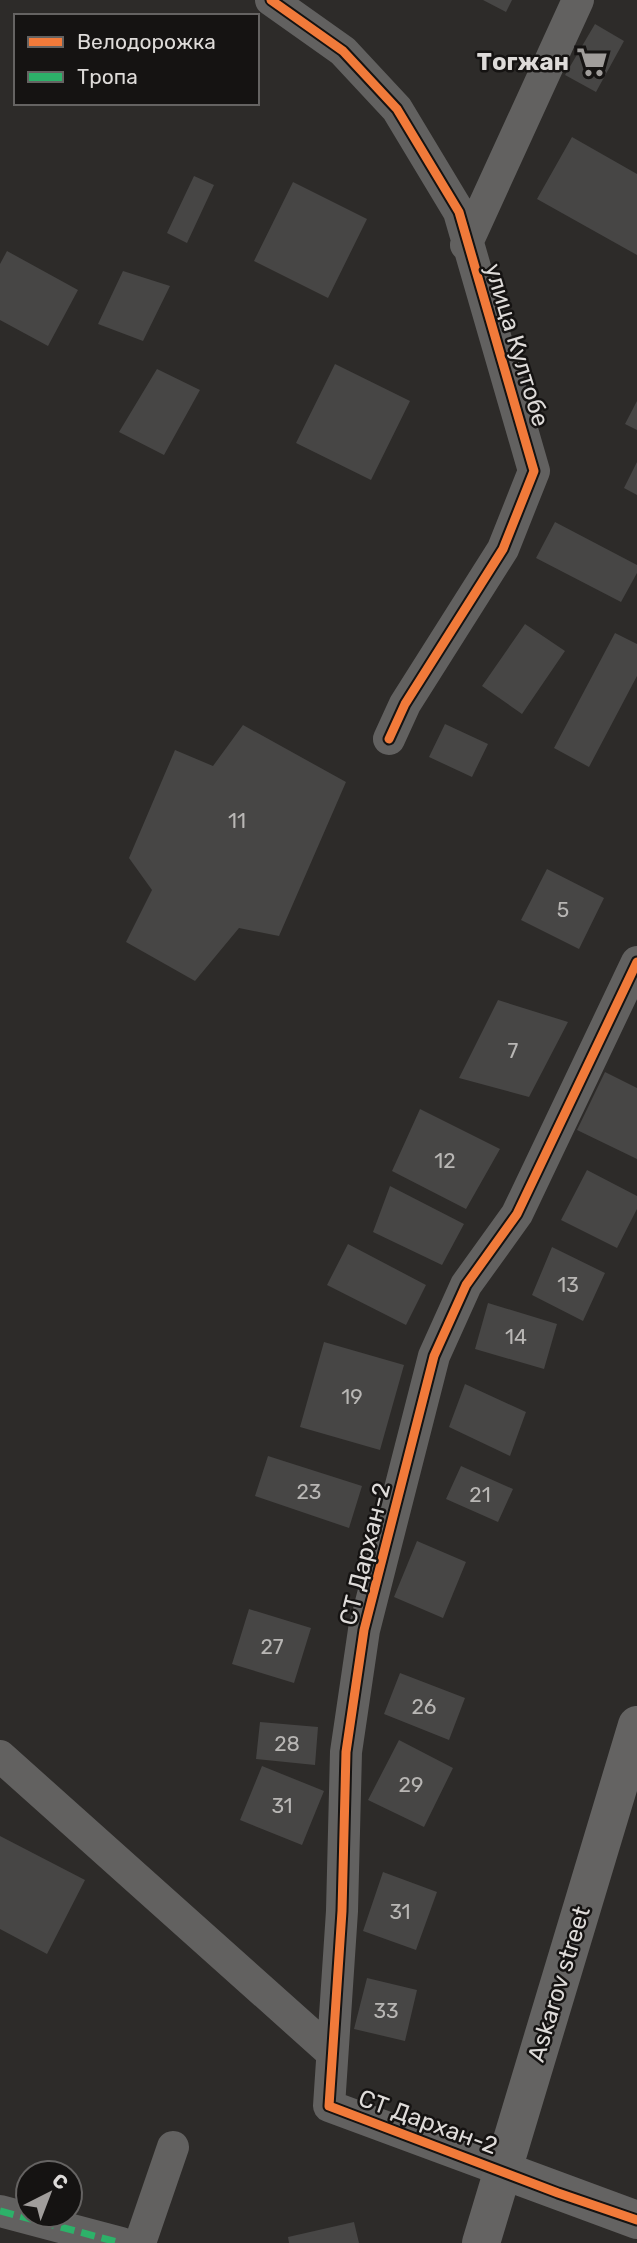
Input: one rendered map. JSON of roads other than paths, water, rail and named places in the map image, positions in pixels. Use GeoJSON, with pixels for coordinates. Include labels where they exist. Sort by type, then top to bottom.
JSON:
{"type":"FeatureCollection","features":[{"type":"Feature","properties":{"kind":"street","name":"улица Култобе"},"geometry":{"type":"LineString","coordinates":[[271,0],[343,51],[397,109],[459,212],[466,244],[507,368],[534,471],[503,548],[411,693],[389,739]]}},
{"type":"Feature","properties":{"kind":"street"},"geometry":{"type":"LineString","coordinates":[[466,244],[578,0]]}},
{"type":"Feature","properties":{"kind":"street","name":"СТ Дархан-2"},"geometry":{"type":"LineString","coordinates":[[502,2170],[329,2106],[342,1910],[348,1739],[364,1630],[434,1356],[466,1285],[517,1214],[637,962]]}},
{"type":"Feature","properties":{"kind":"street","name":"Askarov street"},"geometry":{"type":"LineString","coordinates":[[481,2243],[637,1725]]}},
{"type":"Feature","properties":{"kind":"street"},"geometry":{"type":"LineString","coordinates":[[0,1756],[331,2052]]}},
{"type":"Feature","properties":{"kind":"street"},"geometry":{"type":"LineString","coordinates":[[140,2243],[173,2147]]}},
{"type":"Feature","properties":{"kind":"street"},"geometry":{"type":"LineString","coordinates":[[502,2170],[637,2220]]}},
{"type":"Feature","properties":{"kind":"street"},"geometry":{"type":"LineString","coordinates":[[0,2211],[121,2243]]}},
{"type":"Feature","properties":{"kind":"place","name":"Тогжан"},"geometry":{"type":"Point","coordinates":[592,62]}}]}
